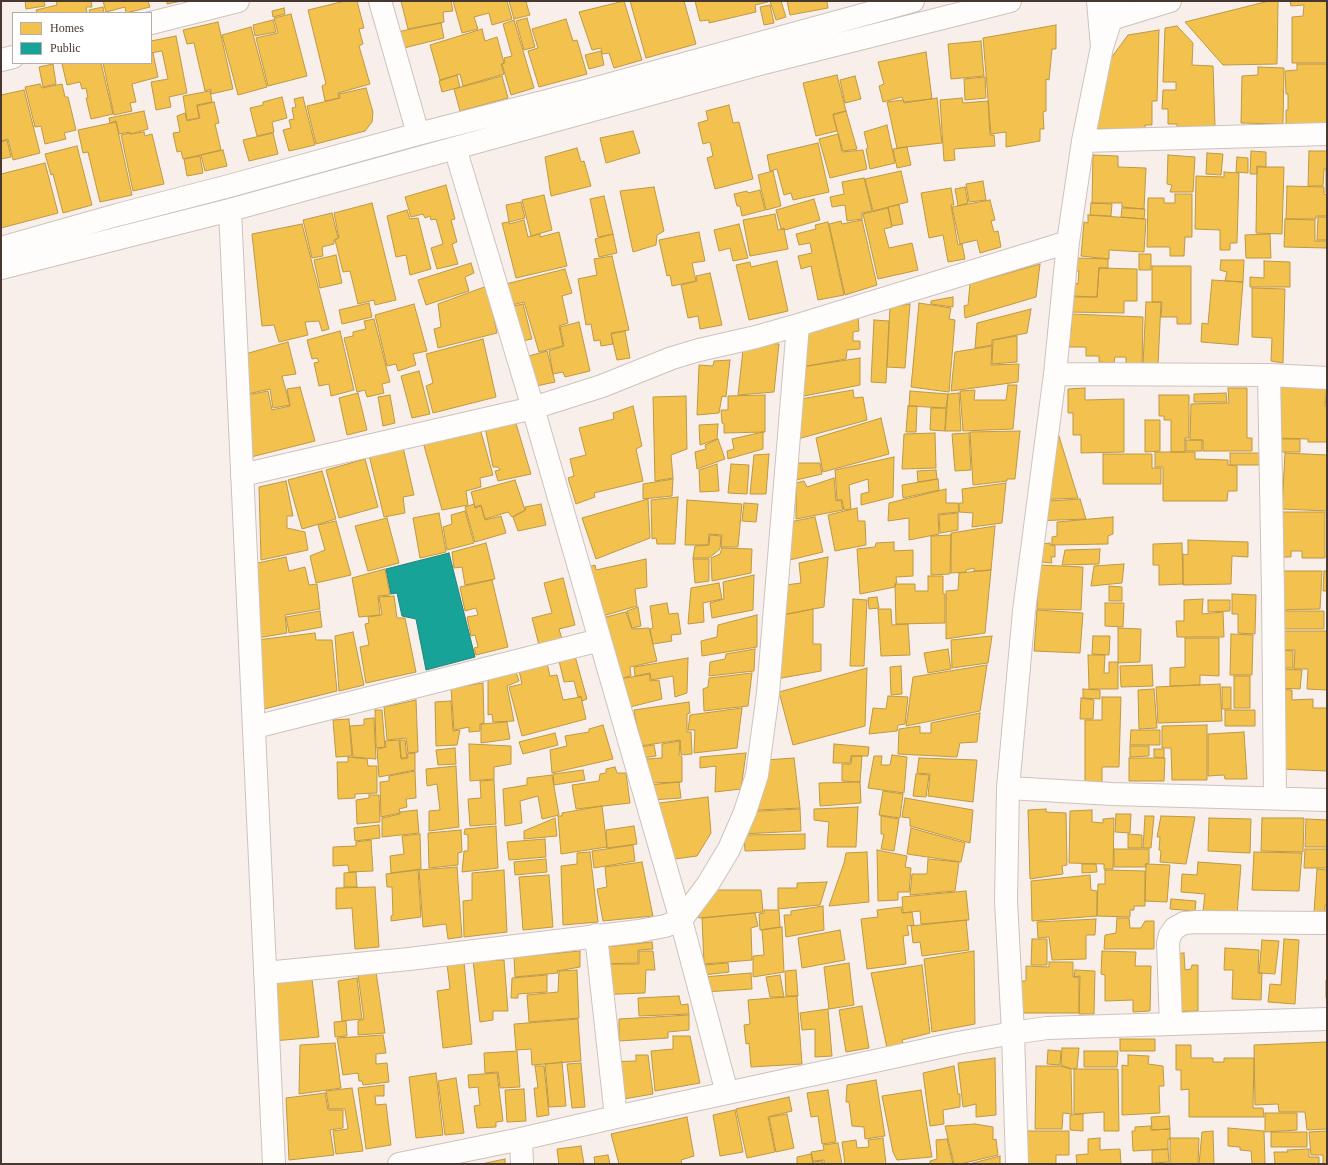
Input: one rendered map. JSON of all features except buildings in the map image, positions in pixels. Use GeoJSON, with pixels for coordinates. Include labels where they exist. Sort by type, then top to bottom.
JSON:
{"type":"FeatureCollection","features":[{"type":"Feature","properties":{"kind":"street"},"geometry":{"type":"LineString","coordinates":[[152,23],[238,1]]}},
{"type":"Feature","properties":{"kind":"street"},"geometry":{"type":"LineString","coordinates":[[380,1],[418,134]]}},
{"type":"Feature","properties":{"kind":"street"},"geometry":{"type":"LineString","coordinates":[[1,248],[418,134],[586,91],[913,1]]}},
{"type":"Feature","properties":{"kind":"street"},"geometry":{"type":"LineString","coordinates":[[1,268],[230,210],[753,66],[1010,1]]}},
{"type":"Feature","properties":{"kind":"street"},"geometry":{"type":"LineString","coordinates":[[1098,1],[1102,47]]}},
{"type":"Feature","properties":{"kind":"street"},"geometry":{"type":"LineString","coordinates":[[1017,1164],[1013,1033],[1006,901],[1008,788],[1024,611],[1055,374],[1068,242],[1083,141],[1102,47],[1114,10],[1170,1]]}},
{"type":"Feature","properties":{"kind":"street"},"geometry":{"type":"LineString","coordinates":[[1,60],[12,57]]}},
{"type":"Feature","properties":{"kind":"street"},"geometry":{"type":"LineString","coordinates":[[1083,141],[1327,134]]}},
{"type":"Feature","properties":{"kind":"street"},"geometry":{"type":"LineString","coordinates":[[455,148],[533,408],[681,920],[727,1093]]}},
{"type":"Feature","properties":{"kind":"street"},"geometry":{"type":"LineString","coordinates":[[230,210],[274,1164]]}},
{"type":"Feature","properties":{"kind":"street"},"geometry":{"type":"LineString","coordinates":[[242,476],[533,408],[602,386],[672,358],[798,325],[1068,242]]}},
{"type":"Feature","properties":{"kind":"street"},"geometry":{"type":"LineString","coordinates":[[265,973],[409,959],[665,926],[681,920],[708,884],[729,849],[745,812],[757,775],[768,693],[798,325]]}},
{"type":"Feature","properties":{"kind":"street"},"geometry":{"type":"LineString","coordinates":[[1055,374],[1269,375],[1327,378]]}},
{"type":"Feature","properties":{"kind":"street"},"geometry":{"type":"LineString","coordinates":[[1269,375],[1275,798]]}},
{"type":"Feature","properties":{"kind":"street"},"geometry":{"type":"LineString","coordinates":[[255,727],[600,640]]}},
{"type":"Feature","properties":{"kind":"street"},"geometry":{"type":"LineString","coordinates":[[1008,788],[1112,794],[1327,800]]}},
{"type":"Feature","properties":{"kind":"street"},"geometry":{"type":"LineString","coordinates":[[1171,1024],[1168,943],[1170,935],[1175,928],[1184,923],[1197,922],[1327,923]]}},
{"type":"Feature","properties":{"kind":"street"},"geometry":{"type":"LineString","coordinates":[[596,935],[616,1117]]}},
{"type":"Feature","properties":{"kind":"street"},"geometry":{"type":"LineString","coordinates":[[399,1164],[521,1140],[616,1117],[950,1044],[1013,1033],[1048,1028],[1327,1018]]}},
{"type":"Feature","properties":{"kind":"street"},"geometry":{"type":"LineString","coordinates":[[521,1140],[522,1164]]}}]}
